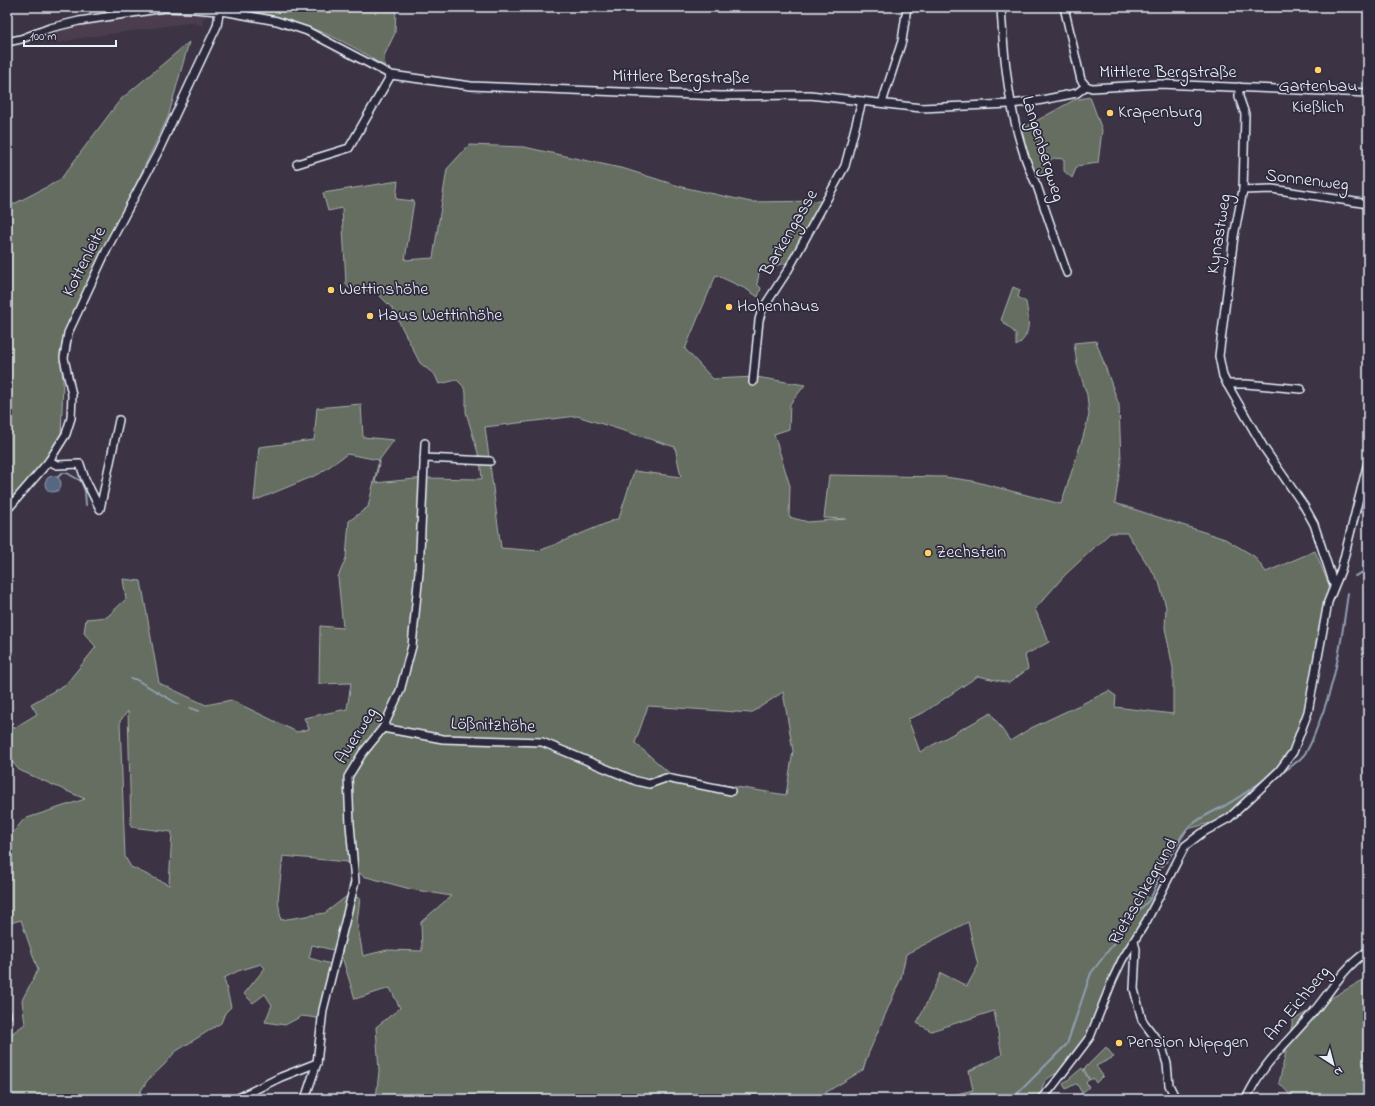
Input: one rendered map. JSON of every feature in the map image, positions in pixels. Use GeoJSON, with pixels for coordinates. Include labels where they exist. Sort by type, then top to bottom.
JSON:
{"type":"FeatureCollection","features":[{"type":"Feature","properties":{"kind":"street"},"geometry":{"type":"LineString","coordinates":[[882,103],[902,41],[908,7]]}},
{"type":"Feature","properties":{"kind":"street","name":"Langenbergweg"},"geometry":{"type":"LineString","coordinates":[[1001,7],[1010,104],[1031,175],[1037,186],[1068,273]]}},
{"type":"Feature","properties":{"kind":"street"},"geometry":{"type":"LineString","coordinates":[[1064,7],[1081,80],[1086,86]]}},
{"type":"Feature","properties":{"kind":"street","name":"Mittlere Bergstraße"},"geometry":{"type":"LineString","coordinates":[[7,42],[21,40],[50,28],[79,21],[137,11],[165,8],[220,10],[277,21],[308,31],[391,75],[464,86],[510,89],[565,89],[720,96],[805,95],[921,108],[1010,104],[1077,93],[1086,86],[1092,88],[1160,84],[1368,94]]}},
{"type":"Feature","properties":{"kind":"street","name":"Kottenleite"},"geometry":{"type":"LineString","coordinates":[[7,510],[49,461],[66,434],[71,418],[72,395],[64,358],[65,346],[73,321],[157,154],[217,26],[220,10]]}},
{"type":"Feature","properties":{"kind":"street"},"geometry":{"type":"LineString","coordinates":[[297,164],[349,148],[391,75]]}},
{"type":"Feature","properties":{"kind":"street","name":"Kynastweg"},"geometry":{"type":"LineString","coordinates":[[1239,87],[1245,114],[1242,190],[1234,236],[1220,356],[1223,376],[1264,448],[1314,524],[1334,585]]}},
{"type":"Feature","properties":{"kind":"street","name":"Barkengasse"},"geometry":{"type":"LineString","coordinates":[[753,382],[759,320],[762,310],[788,270],[845,166],[862,101]]}},
{"type":"Feature","properties":{"kind":"street","name":"Sonnenweg"},"geometry":{"type":"LineString","coordinates":[[1242,190],[1272,189],[1368,204]]}},
{"type":"Feature","properties":{"kind":"street"},"geometry":{"type":"LineString","coordinates":[[1227,384],[1246,384],[1302,389]]}},
{"type":"Feature","properties":{"kind":"street"},"geometry":{"type":"LineString","coordinates":[[49,461],[57,465],[80,464],[100,509],[119,420]]}},
{"type":"Feature","properties":{"kind":"street","name":"Auerweg"},"geometry":{"type":"LineString","coordinates":[[305,1099],[317,1063],[323,1010],[355,882],[348,777],[362,754],[383,728],[400,691],[412,646],[419,572],[425,443]]}},
{"type":"Feature","properties":{"kind":"street"},"geometry":{"type":"LineString","coordinates":[[424,458],[490,461]]}},
{"type":"Feature","properties":{"kind":"street","name":"Rietzschkegrund"},"geometry":{"type":"LineString","coordinates":[[1041,1099],[1052,1088],[1090,1037],[1122,960],[1147,920],[1185,846],[1197,836],[1229,818],[1279,771],[1293,752],[1300,738],[1308,712],[1328,602],[1340,570],[1368,462]]}},
{"type":"Feature","properties":{"kind":"street"},"geometry":{"type":"LineString","coordinates":[[92,493],[105,489]]}},
{"type":"Feature","properties":{"kind":"street","name":"Lößnitzhöhe"},"geometry":{"type":"LineString","coordinates":[[383,728],[443,739],[542,742],[636,781],[649,784],[666,778],[731,791]]}},
{"type":"Feature","properties":{"kind":"street"},"geometry":{"type":"LineString","coordinates":[[1134,942],[1136,949],[1134,989],[1142,1020],[1162,1047],[1167,1064],[1169,1085],[1176,1099]]}},
{"type":"Feature","properties":{"kind":"street","name":"Am Eichberg"},"geometry":{"type":"LineString","coordinates":[[1246,1099],[1264,1067],[1310,1017],[1344,972],[1365,953]]}},
{"type":"Feature","properties":{"kind":"street"},"geometry":{"type":"LineString","coordinates":[[236,1099],[281,1077],[317,1063]]}},
{"type":"Feature","properties":{"kind":"shaded area"},"geometry":{"type":"Polygon","coordinates":[[[137,11],[210,12],[202,20],[203,25],[195,24],[195,22],[55,43],[52,28],[137,11]]]}},
{"type":"Feature","properties":{"kind":"green space"},"geometry":{"type":"Polygon","coordinates":[[[235,7],[396,7],[395,33],[384,56],[385,67],[364,53],[338,39],[309,27],[235,7]]]}},
{"type":"Feature","properties":{"kind":"green space"},"geometry":{"type":"Polygon","coordinates":[[[189,42],[168,117],[66,330],[60,353],[63,381],[61,438],[20,496],[7,507],[7,210],[10,206],[60,180],[120,100],[189,42]]]}},
{"type":"Feature","properties":{"kind":"green space"},"geometry":{"type":"Polygon","coordinates":[[[1090,97],[1102,130],[1098,163],[1077,166],[1072,178],[1064,171],[1064,159],[1053,158],[1045,166],[1045,175],[1034,175],[1020,130],[1074,100],[1090,97]]]}},
{"type":"Feature","properties":{"kind":"green space"},"geometry":{"type":"Polygon","coordinates":[[[469,145],[524,147],[625,169],[682,187],[751,202],[821,201],[787,263],[760,269],[757,284],[761,288],[758,297],[746,289],[716,275],[685,349],[713,379],[756,377],[805,385],[790,404],[789,429],[774,434],[790,486],[789,517],[808,522],[846,519],[824,518],[829,475],[945,477],[973,481],[1061,504],[1089,415],[1087,395],[1077,364],[1074,343],[1096,341],[1119,405],[1121,461],[1115,503],[1225,539],[1254,556],[1266,572],[1315,551],[1329,585],[1300,738],[1293,752],[1229,818],[1188,829],[1144,895],[1153,900],[1088,1036],[1060,1074],[1055,1074],[1044,1082],[1042,1088],[1043,1095],[1038,1099],[937,1099],[973,1090],[969,1071],[1002,1055],[994,1011],[931,1031],[917,1023],[941,973],[967,986],[978,966],[968,922],[906,954],[901,978],[867,1057],[863,1070],[815,1099],[376,1099],[379,1071],[376,1027],[400,1008],[390,988],[355,999],[343,960],[333,950],[312,945],[309,958],[331,964],[317,1018],[302,1016],[285,1025],[265,1022],[272,1005],[265,994],[253,1003],[244,994],[265,968],[261,964],[238,971],[224,978],[231,1007],[225,1013],[221,1023],[175,1052],[147,1081],[136,1099],[8,1099],[7,1037],[25,1024],[22,1000],[38,970],[21,920],[7,924],[7,840],[24,819],[85,799],[19,770],[7,756],[7,727],[9,723],[14,728],[37,714],[31,704],[66,684],[96,647],[84,633],[86,619],[107,617],[126,599],[123,579],[141,581],[159,683],[206,705],[231,700],[297,732],[309,729],[304,718],[347,709],[351,683],[319,684],[320,626],[343,628],[338,577],[346,558],[349,521],[368,507],[379,460],[347,454],[319,474],[254,501],[259,447],[314,440],[317,408],[361,404],[363,437],[394,440],[380,459],[375,483],[425,478],[482,479],[480,460],[466,412],[466,393],[463,386],[457,380],[439,384],[435,375],[420,363],[392,308],[374,290],[360,291],[359,288],[349,288],[346,284],[342,208],[328,211],[323,193],[398,181],[396,199],[414,201],[405,260],[433,258],[447,169],[469,145]],[[577,416],[485,427],[501,548],[539,551],[619,518],[634,471],[681,477],[675,447],[577,416]],[[1110,533],[1065,575],[1035,609],[1049,642],[1025,655],[1028,669],[1009,683],[978,676],[923,713],[908,719],[920,752],[991,713],[1010,741],[1031,728],[1109,691],[1116,696],[1115,707],[1173,714],[1173,668],[1165,628],[1166,607],[1159,582],[1127,533],[1110,533]],[[783,692],[751,713],[648,706],[635,743],[674,777],[786,795],[793,751],[783,692]],[[128,711],[120,721],[125,857],[131,867],[169,885],[172,832],[131,827],[128,711]],[[283,856],[278,900],[281,920],[325,913],[347,896],[360,898],[357,922],[363,956],[387,950],[422,951],[421,922],[451,896],[410,889],[363,876],[347,862],[283,856]]]}},
{"type":"Feature","properties":{"kind":"green space"},"geometry":{"type":"Polygon","coordinates":[[[1013,287],[1020,290],[1018,297],[1026,302],[1028,315],[1027,332],[1025,337],[1016,346],[1016,334],[1001,320],[1013,287]]]}},
{"type":"Feature","properties":{"kind":"green space"},"geometry":{"type":"Polygon","coordinates":[[[1368,977],[1368,1099],[1294,1099],[1279,1083],[1293,1020],[1368,977]]]}},
{"type":"Feature","properties":{"kind":"green space"},"geometry":{"type":"Polygon","coordinates":[[[1106,1047],[1114,1057],[1096,1066],[1103,1076],[1096,1083],[1093,1078],[1090,1080],[1084,1069],[1106,1047]]]}},
{"type":"Feature","properties":{"kind":"green space"},"geometry":{"type":"Polygon","coordinates":[[[1082,1068],[1089,1080],[1086,1082],[1089,1087],[1082,1093],[1077,1084],[1066,1089],[1063,1084],[1082,1068]]]}},
{"type":"Feature","properties":{"kind":"water"},"geometry":{"type":"Polygon","coordinates":[[[50,476],[56,476],[61,481],[59,490],[56,492],[50,492],[45,487],[45,481],[50,476]]]}},
{"type":"Feature","properties":{"kind":"waterway"},"geometry":{"type":"LineString","coordinates":[[58,477],[62,473],[67,473],[81,481],[85,491],[86,505]]}},
{"type":"Feature","properties":{"kind":"waterway"},"geometry":{"type":"LineString","coordinates":[[1355,576],[1368,570]]}},
{"type":"Feature","properties":{"kind":"waterway"},"geometry":{"type":"LineString","coordinates":[[1280,774],[1296,763],[1306,752],[1324,709],[1338,660],[1348,593]]}},
{"type":"Feature","properties":{"kind":"waterway"},"geometry":{"type":"LineString","coordinates":[[131,679],[135,679],[178,704]]}},
{"type":"Feature","properties":{"kind":"waterway"},"geometry":{"type":"LineString","coordinates":[[190,708],[199,711]]}},
{"type":"Feature","properties":{"kind":"waterway"},"geometry":{"type":"LineString","coordinates":[[1012,1099],[1067,1044],[1091,973],[1125,929],[1130,920],[1149,900],[1157,884],[1161,867],[1165,864],[1181,836],[1198,820],[1231,802],[1267,778]]}},
{"type":"Feature","properties":{"kind":"place","name":"Gartenbau Kießlich"},"geometry":{"type":"Point","coordinates":[1318,70]}},
{"type":"Feature","properties":{"kind":"place","name":"Krapenburg"},"geometry":{"type":"Point","coordinates":[1110,113]}},
{"type":"Feature","properties":{"kind":"place","name":"Wettinshöhe"},"geometry":{"type":"Point","coordinates":[331,290]}},
{"type":"Feature","properties":{"kind":"place","name":"Hohenhaus"},"geometry":{"type":"Point","coordinates":[729,307]}},
{"type":"Feature","properties":{"kind":"place","name":"Haus Wettinhöhe"},"geometry":{"type":"Point","coordinates":[370,316]}},
{"type":"Feature","properties":{"kind":"place","name":"Zechstein"},"geometry":{"type":"Point","coordinates":[928,553]}},
{"type":"Feature","properties":{"kind":"place","name":"Pension Nippgen"},"geometry":{"type":"Point","coordinates":[1119,1043]}}]}
